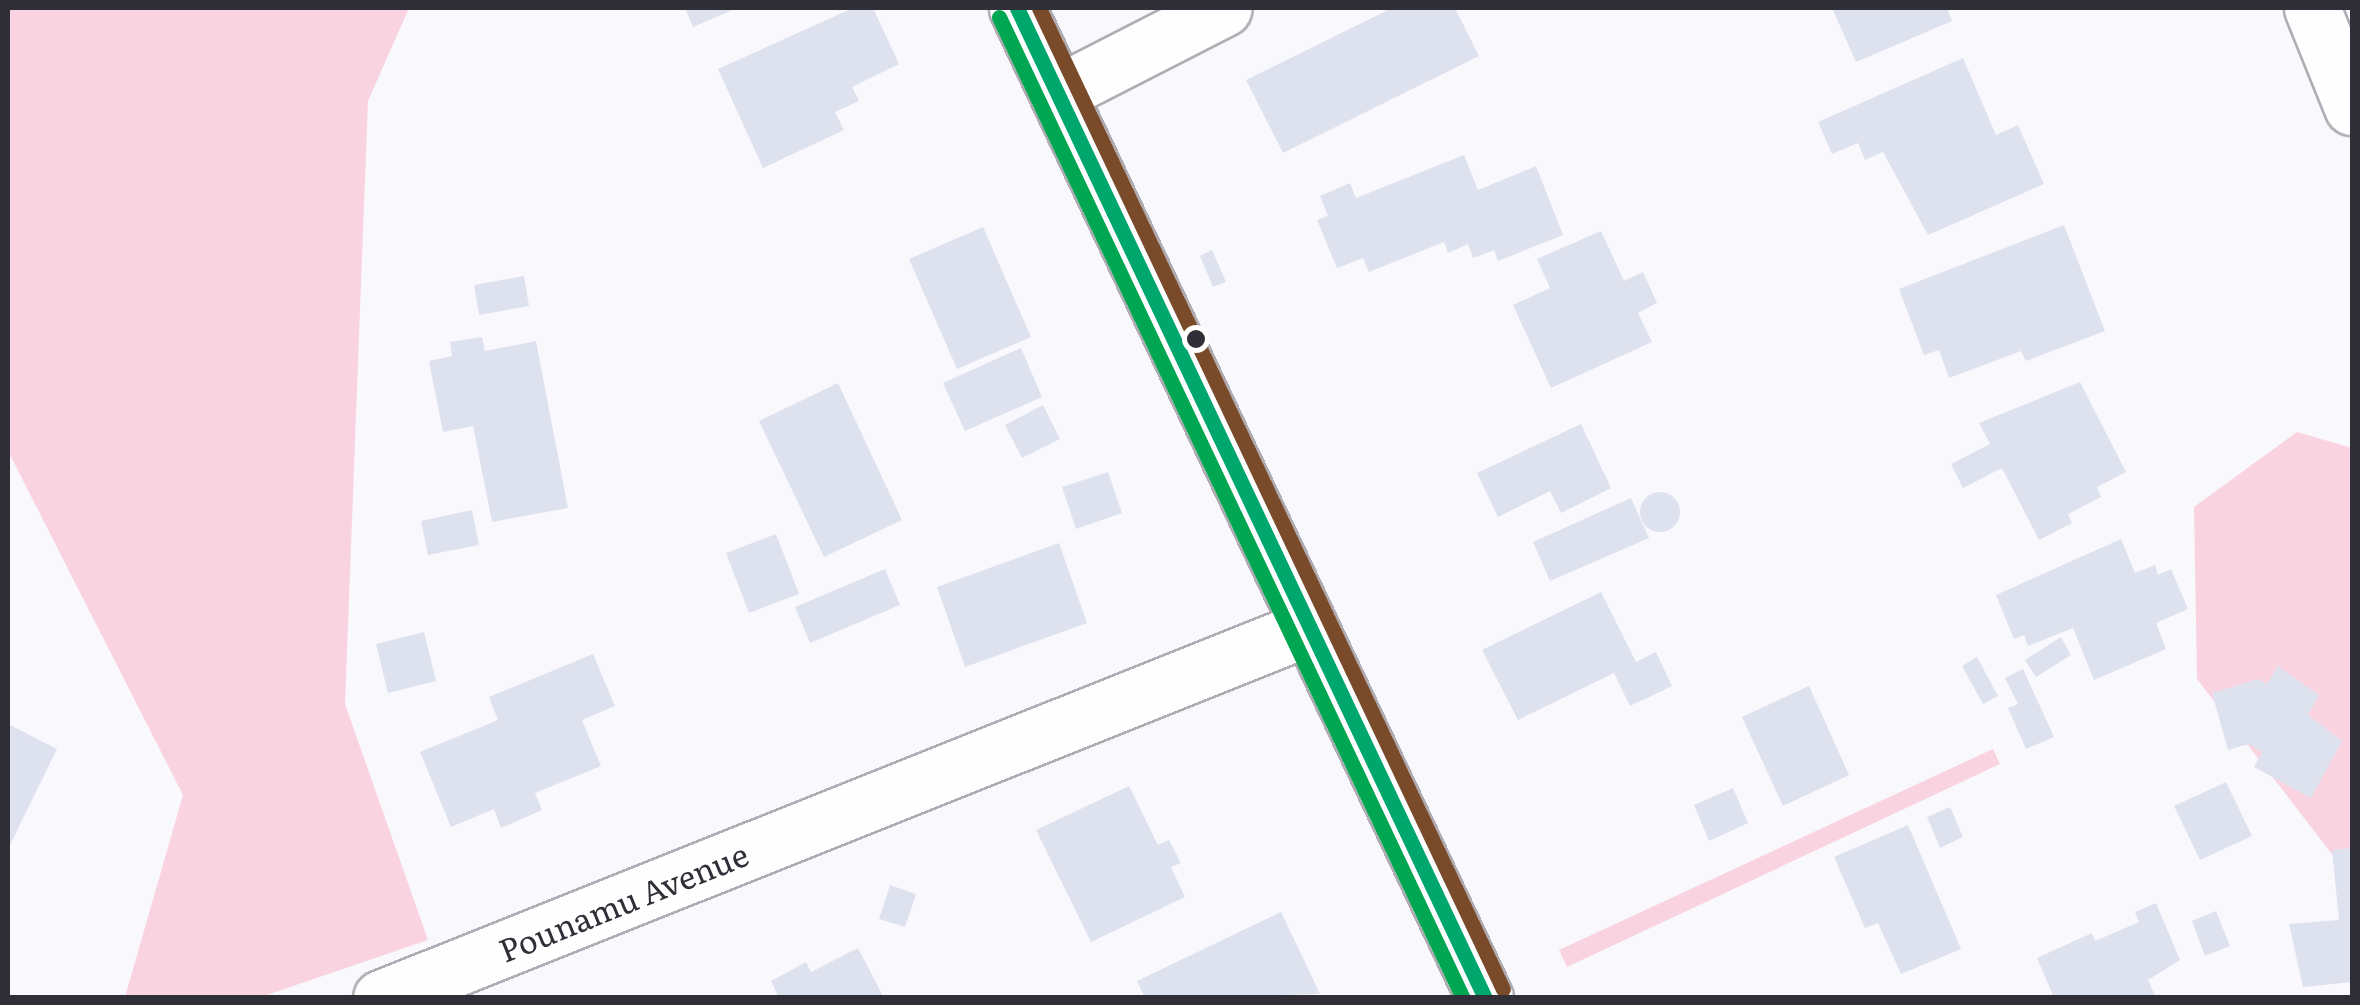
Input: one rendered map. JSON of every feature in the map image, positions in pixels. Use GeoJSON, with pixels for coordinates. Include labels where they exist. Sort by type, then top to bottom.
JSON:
{"type":"FeatureCollection","features":[{"type":"Feature","properties":{"kind":"street"},"geometry":{"type":"LineString","coordinates":[[1017,8],[1485,998]]}},
{"type":"Feature","properties":{"kind":"street"},"geometry":{"type":"LineString","coordinates":[[1058,93],[1224,8]]}},
{"type":"Feature","properties":{"kind":"street"},"geometry":{"type":"LineString","coordinates":[[2312,8],[2352,107]]}},
{"type":"Feature","properties":{"kind":"street","name":"Pounamu Avenue"},"geometry":{"type":"LineString","coordinates":[[381,998],[1310,628]]}},
{"type":"Feature","properties":{"kind":"shaded area"},"geometry":{"type":"Polygon","coordinates":[[[8,8],[409,8],[368,101],[345,704],[428,940],[261,997],[125,997],[183,795],[8,451],[8,8]]]}},
{"type":"Feature","properties":{"kind":"shaded area"},"geometry":{"type":"Polygon","coordinates":[[[2297,432],[2352,448],[2352,880],[2197,679],[2194,507],[2297,432]]]}},
{"type":"Feature","properties":{"kind":"shaded area"},"geometry":{"type":"Polygon","coordinates":[[[1993,749],[2000,764],[1567,967],[1559,950],[1993,749]]]}},
{"type":"Feature","properties":{"kind":"building"},"geometry":{"type":"Polygon","coordinates":[[[685,8],[737,8],[693,27],[685,8]]]}},
{"type":"Feature","properties":{"kind":"building"},"geometry":{"type":"Polygon","coordinates":[[[853,8],[873,8],[899,64],[852,87],[859,101],[835,112],[844,130],[763,168],[718,69],[853,8]]]}},
{"type":"Feature","properties":{"kind":"building"},"geometry":{"type":"Polygon","coordinates":[[[1392,8],[1455,8],[1479,56],[1283,153],[1246,80],[1392,8]]]}},
{"type":"Feature","properties":{"kind":"building"},"geometry":{"type":"Polygon","coordinates":[[[1832,8],[1947,8],[1952,21],[1856,62],[1832,8]]]}},
{"type":"Feature","properties":{"kind":"building"},"geometry":{"type":"Polygon","coordinates":[[[1963,58],[1996,135],[2018,125],[2044,184],[1928,235],[1883,152],[1865,160],[1858,143],[1832,154],[1818,122],[1963,58]]]}},
{"type":"Feature","properties":{"kind":"building"},"geometry":{"type":"Polygon","coordinates":[[[1464,155],[1478,190],[1536,166],[1563,235],[1498,261],[1494,250],[1473,258],[1468,244],[1448,253],[1444,242],[1369,272],[1363,258],[1337,268],[1317,220],[1328,216],[1320,196],[1350,183],[1356,198],[1464,155]]]}},
{"type":"Feature","properties":{"kind":"building"},"geometry":{"type":"Polygon","coordinates":[[[2064,225],[2105,331],[2026,361],[2021,351],[1949,378],[1939,350],[1924,355],[1899,289],[2064,225]]]}},
{"type":"Feature","properties":{"kind":"building"},"geometry":{"type":"Polygon","coordinates":[[[983,227],[1031,337],[957,369],[909,259],[983,227]]]}},
{"type":"Feature","properties":{"kind":"building"},"geometry":{"type":"Polygon","coordinates":[[[1601,231],[1624,281],[1643,272],[1657,303],[1638,313],[1652,342],[1551,388],[1513,305],[1550,288],[1537,259],[1601,231]]]}},
{"type":"Feature","properties":{"kind":"building"},"geometry":{"type":"Polygon","coordinates":[[[1212,250],[1226,282],[1213,287],[1200,256],[1212,250]]]}},
{"type":"Feature","properties":{"kind":"building"},"geometry":{"type":"Polygon","coordinates":[[[524,276],[529,306],[479,315],[474,285],[524,276]]]}},
{"type":"Feature","properties":{"kind":"building"},"geometry":{"type":"Polygon","coordinates":[[[482,337],[485,351],[536,341],[568,508],[492,522],[473,426],[443,432],[429,361],[452,356],[450,342],[482,337]]]}},
{"type":"Feature","properties":{"kind":"building"},"geometry":{"type":"Polygon","coordinates":[[[1021,348],[1042,397],[965,431],[943,383],[1021,348]]]}},
{"type":"Feature","properties":{"kind":"building"},"geometry":{"type":"Polygon","coordinates":[[[2080,382],[2126,472],[2097,487],[2101,497],[2068,514],[2072,523],[2039,540],[2002,468],[1963,488],[1951,464],[1990,444],[1979,423],[2080,382]]]}},
{"type":"Feature","properties":{"kind":"building"},"geometry":{"type":"Polygon","coordinates":[[[838,383],[902,520],[824,557],[759,421],[838,383]]]}},
{"type":"Feature","properties":{"kind":"building"},"geometry":{"type":"Polygon","coordinates":[[[1043,405],[1060,439],[1022,458],[1005,425],[1043,405]]]}},
{"type":"Feature","properties":{"kind":"building"},"geometry":{"type":"Polygon","coordinates":[[[1581,424],[1611,488],[1561,513],[1550,491],[1498,517],[1477,473],[1581,424]]]}},
{"type":"Feature","properties":{"kind":"building"},"geometry":{"type":"Polygon","coordinates":[[[1108,472],[1122,513],[1076,529],[1062,487],[1108,472]]]}},
{"type":"Feature","properties":{"kind":"building"},"geometry":{"type":"Polygon","coordinates":[[[1660,492],[1674,498],[1680,512],[1674,526],[1660,532],[1646,526],[1640,512],[1646,498],[1660,492]]]}},
{"type":"Feature","properties":{"kind":"building"},"geometry":{"type":"Polygon","coordinates":[[[1631,498],[1649,538],[1550,581],[1533,542],[1631,498]]]}},
{"type":"Feature","properties":{"kind":"building"},"geometry":{"type":"Polygon","coordinates":[[[472,510],[479,545],[428,555],[421,521],[472,510]]]}},
{"type":"Feature","properties":{"kind":"building"},"geometry":{"type":"Polygon","coordinates":[[[776,534],[799,594],[749,613],[726,553],[776,534]]]}},
{"type":"Feature","properties":{"kind":"building"},"geometry":{"type":"Polygon","coordinates":[[[2121,539],[2135,573],[2155,565],[2158,575],[2171,569],[2188,609],[2156,623],[2166,649],[2094,680],[2073,628],[2028,646],[2024,635],[2014,639],[1996,595],[2121,539]]]}},
{"type":"Feature","properties":{"kind":"building"},"geometry":{"type":"Polygon","coordinates":[[[1059,543],[1087,623],[965,667],[937,587],[1059,543]]]}},
{"type":"Feature","properties":{"kind":"building"},"geometry":{"type":"Polygon","coordinates":[[[885,569],[900,605],[810,643],[795,607],[885,569]]]}},
{"type":"Feature","properties":{"kind":"building"},"geometry":{"type":"Polygon","coordinates":[[[1601,592],[1636,662],[1656,652],[1672,686],[1630,706],[1614,673],[1518,720],[1482,650],[1601,592]]]}},
{"type":"Feature","properties":{"kind":"building"},"geometry":{"type":"Polygon","coordinates":[[[424,632],[436,681],[388,693],[376,644],[424,632]]]}},
{"type":"Feature","properties":{"kind":"building"},"geometry":{"type":"Polygon","coordinates":[[[2061,637],[2071,655],[2036,677],[2025,660],[2061,637]]]}},
{"type":"Feature","properties":{"kind":"building"},"geometry":{"type":"Polygon","coordinates":[[[593,654],[615,706],[582,720],[601,766],[535,793],[542,810],[501,828],[494,809],[451,827],[420,752],[498,720],[489,697],[593,654]]]}},
{"type":"Feature","properties":{"kind":"building"},"geometry":{"type":"Polygon","coordinates":[[[1977,657],[1998,696],[1983,704],[1962,666],[1977,657]]]}},
{"type":"Feature","properties":{"kind":"building"},"geometry":{"type":"Polygon","coordinates":[[[2278,666],[2319,695],[2308,715],[2342,741],[2311,798],[2254,767],[2262,752],[2249,744],[2228,750],[2212,693],[2258,679],[2267,684],[2278,666]]]}},
{"type":"Feature","properties":{"kind":"building"},"geometry":{"type":"Polygon","coordinates":[[[2023,669],[2054,737],[2026,749],[2008,708],[2018,704],[2005,678],[2023,669]]]}},
{"type":"Feature","properties":{"kind":"building"},"geometry":{"type":"Polygon","coordinates":[[[1809,686],[1849,775],[1783,806],[1742,717],[1809,686]]]}},
{"type":"Feature","properties":{"kind":"building"},"geometry":{"type":"Polygon","coordinates":[[[8,724],[57,749],[8,849],[8,724]]]}},
{"type":"Feature","properties":{"kind":"building"},"geometry":{"type":"Polygon","coordinates":[[[2226,782],[2252,836],[2200,860],[2174,806],[2226,782]]]}},
{"type":"Feature","properties":{"kind":"building"},"geometry":{"type":"Polygon","coordinates":[[[1129,786],[1158,845],[1169,840],[1181,863],[1171,867],[1185,897],[1091,942],[1036,830],[1129,786]]]}},
{"type":"Feature","properties":{"kind":"building"},"geometry":{"type":"Polygon","coordinates":[[[1733,788],[1748,823],[1709,841],[1694,805],[1733,788]]]}},
{"type":"Feature","properties":{"kind":"building"},"geometry":{"type":"Polygon","coordinates":[[[1950,807],[1963,837],[1940,848],[1927,817],[1950,807]]]}},
{"type":"Feature","properties":{"kind":"building"},"geometry":{"type":"Polygon","coordinates":[[[1908,825],[1961,949],[1901,974],[1878,923],[1865,928],[1834,857],[1908,825]]]}},
{"type":"Feature","properties":{"kind":"building"},"geometry":{"type":"Polygon","coordinates":[[[2352,848],[2352,982],[2303,987],[2289,924],[2339,920],[2332,850],[2352,848]]]}},
{"type":"Feature","properties":{"kind":"building"},"geometry":{"type":"Polygon","coordinates":[[[890,885],[916,894],[905,927],[879,919],[890,885]]]}},
{"type":"Feature","properties":{"kind":"building"},"geometry":{"type":"Polygon","coordinates":[[[2156,903],[2180,960],[2148,980],[2156,998],[2054,998],[2037,958],[2092,933],[2095,941],[2139,922],[2135,912],[2156,903]]]}},
{"type":"Feature","properties":{"kind":"building"},"geometry":{"type":"Polygon","coordinates":[[[2216,911],[2230,946],[2205,956],[2192,921],[2216,911]]]}},
{"type":"Feature","properties":{"kind":"building"},"geometry":{"type":"Polygon","coordinates":[[[1281,912],[1320,994],[1145,998],[1137,981],[1281,912]]]}},
{"type":"Feature","properties":{"kind":"building"},"geometry":{"type":"Polygon","coordinates":[[[858,948],[884,998],[779,998],[771,981],[806,962],[811,972],[858,948]]]}},
{"type":"Feature","properties":{"kind":"transit line"},"geometry":{"type":"LineString","coordinates":[[1017,8],[1485,998]]}},
{"type":"Feature","properties":{"kind":"transit line"},"geometry":{"type":"LineString","coordinates":[[1039,8],[1503,989]]}},
{"type":"Feature","properties":{"kind":"transit line"},"geometry":{"type":"LineString","coordinates":[[999,17],[1463,998]]}}]}
